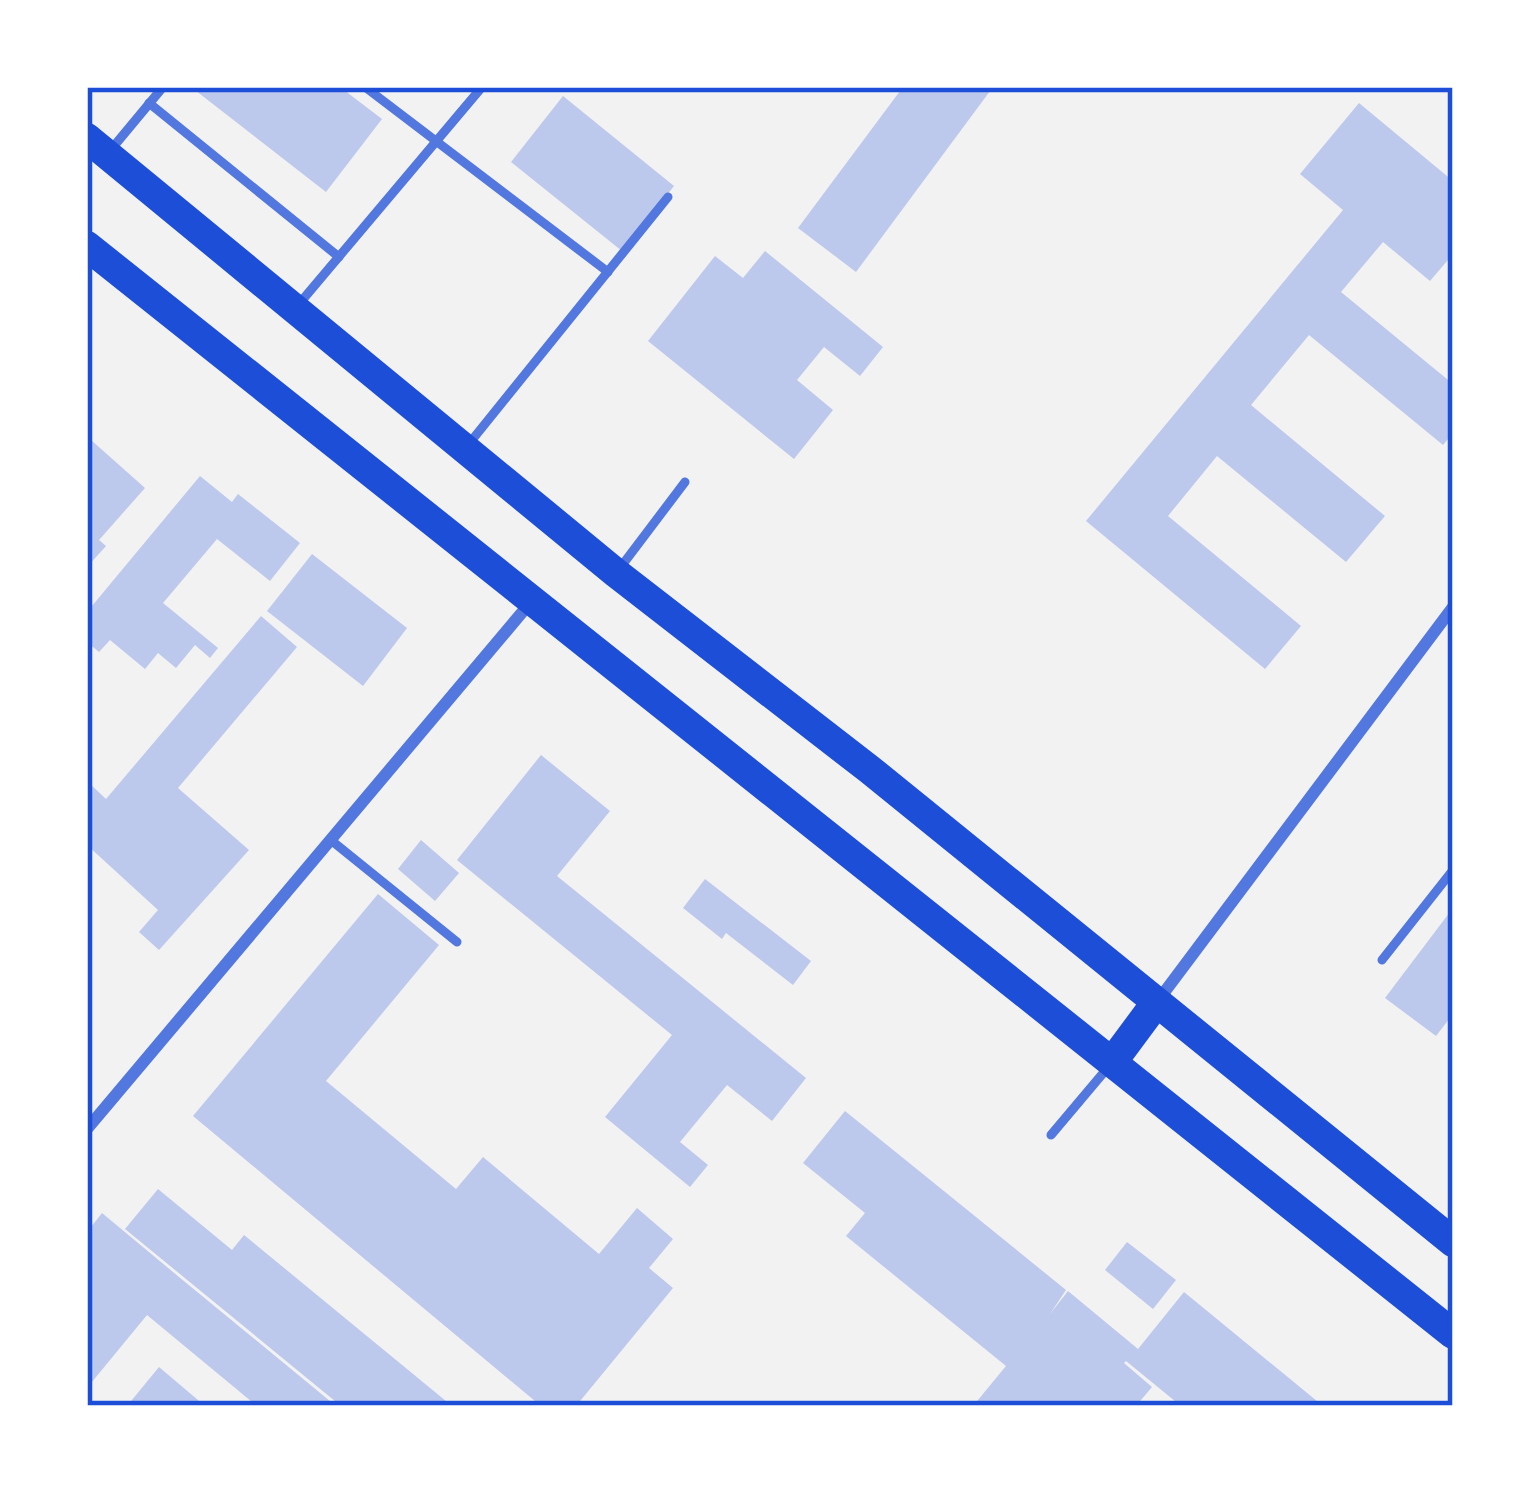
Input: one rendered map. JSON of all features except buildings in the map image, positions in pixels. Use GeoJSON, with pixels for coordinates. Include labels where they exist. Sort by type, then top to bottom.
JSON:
{"type":"FeatureCollection","features":[{"type":"Feature","properties":{"kind":"highway"},"geometry":{"type":"LineString","coordinates":[[97,147],[616,573],[869,769],[1453,1241]]}},
{"type":"Feature","properties":{"kind":"highway"},"geometry":{"type":"LineString","coordinates":[[87,246],[1453,1334]]}},
{"type":"Feature","properties":{"kind":"highway"},"geometry":{"type":"LineString","coordinates":[[1113,1061],[1156,1003]]}},
{"type":"Feature","properties":{"kind":"street"},"geometry":{"type":"LineString","coordinates":[[87,1129],[531,602]]}},
{"type":"Feature","properties":{"kind":"street"},"geometry":{"type":"LineString","coordinates":[[1156,1003],[1453,607]]}},
{"type":"Feature","properties":{"kind":"lane"},"geometry":{"type":"LineString","coordinates":[[97,147],[163,87]]}},
{"type":"Feature","properties":{"kind":"lane"},"geometry":{"type":"LineString","coordinates":[[364,87],[608,272]]}},
{"type":"Feature","properties":{"kind":"lane"},"geometry":{"type":"LineString","coordinates":[[296,308],[482,87]]}},
{"type":"Feature","properties":{"kind":"lane"},"geometry":{"type":"LineString","coordinates":[[149,104],[339,257]]}},
{"type":"Feature","properties":{"kind":"lane"},"geometry":{"type":"LineString","coordinates":[[465,448],[668,197]]}},
{"type":"Feature","properties":{"kind":"lane"},"geometry":{"type":"LineString","coordinates":[[616,573],[685,482]]}},
{"type":"Feature","properties":{"kind":"lane"},"geometry":{"type":"LineString","coordinates":[[332,841],[458,942]]}},
{"type":"Feature","properties":{"kind":"lane"},"geometry":{"type":"LineString","coordinates":[[1382,960],[1453,869]]}},
{"type":"Feature","properties":{"kind":"lane"},"geometry":{"type":"LineString","coordinates":[[1052,1136],[1113,1061]]}}]}
